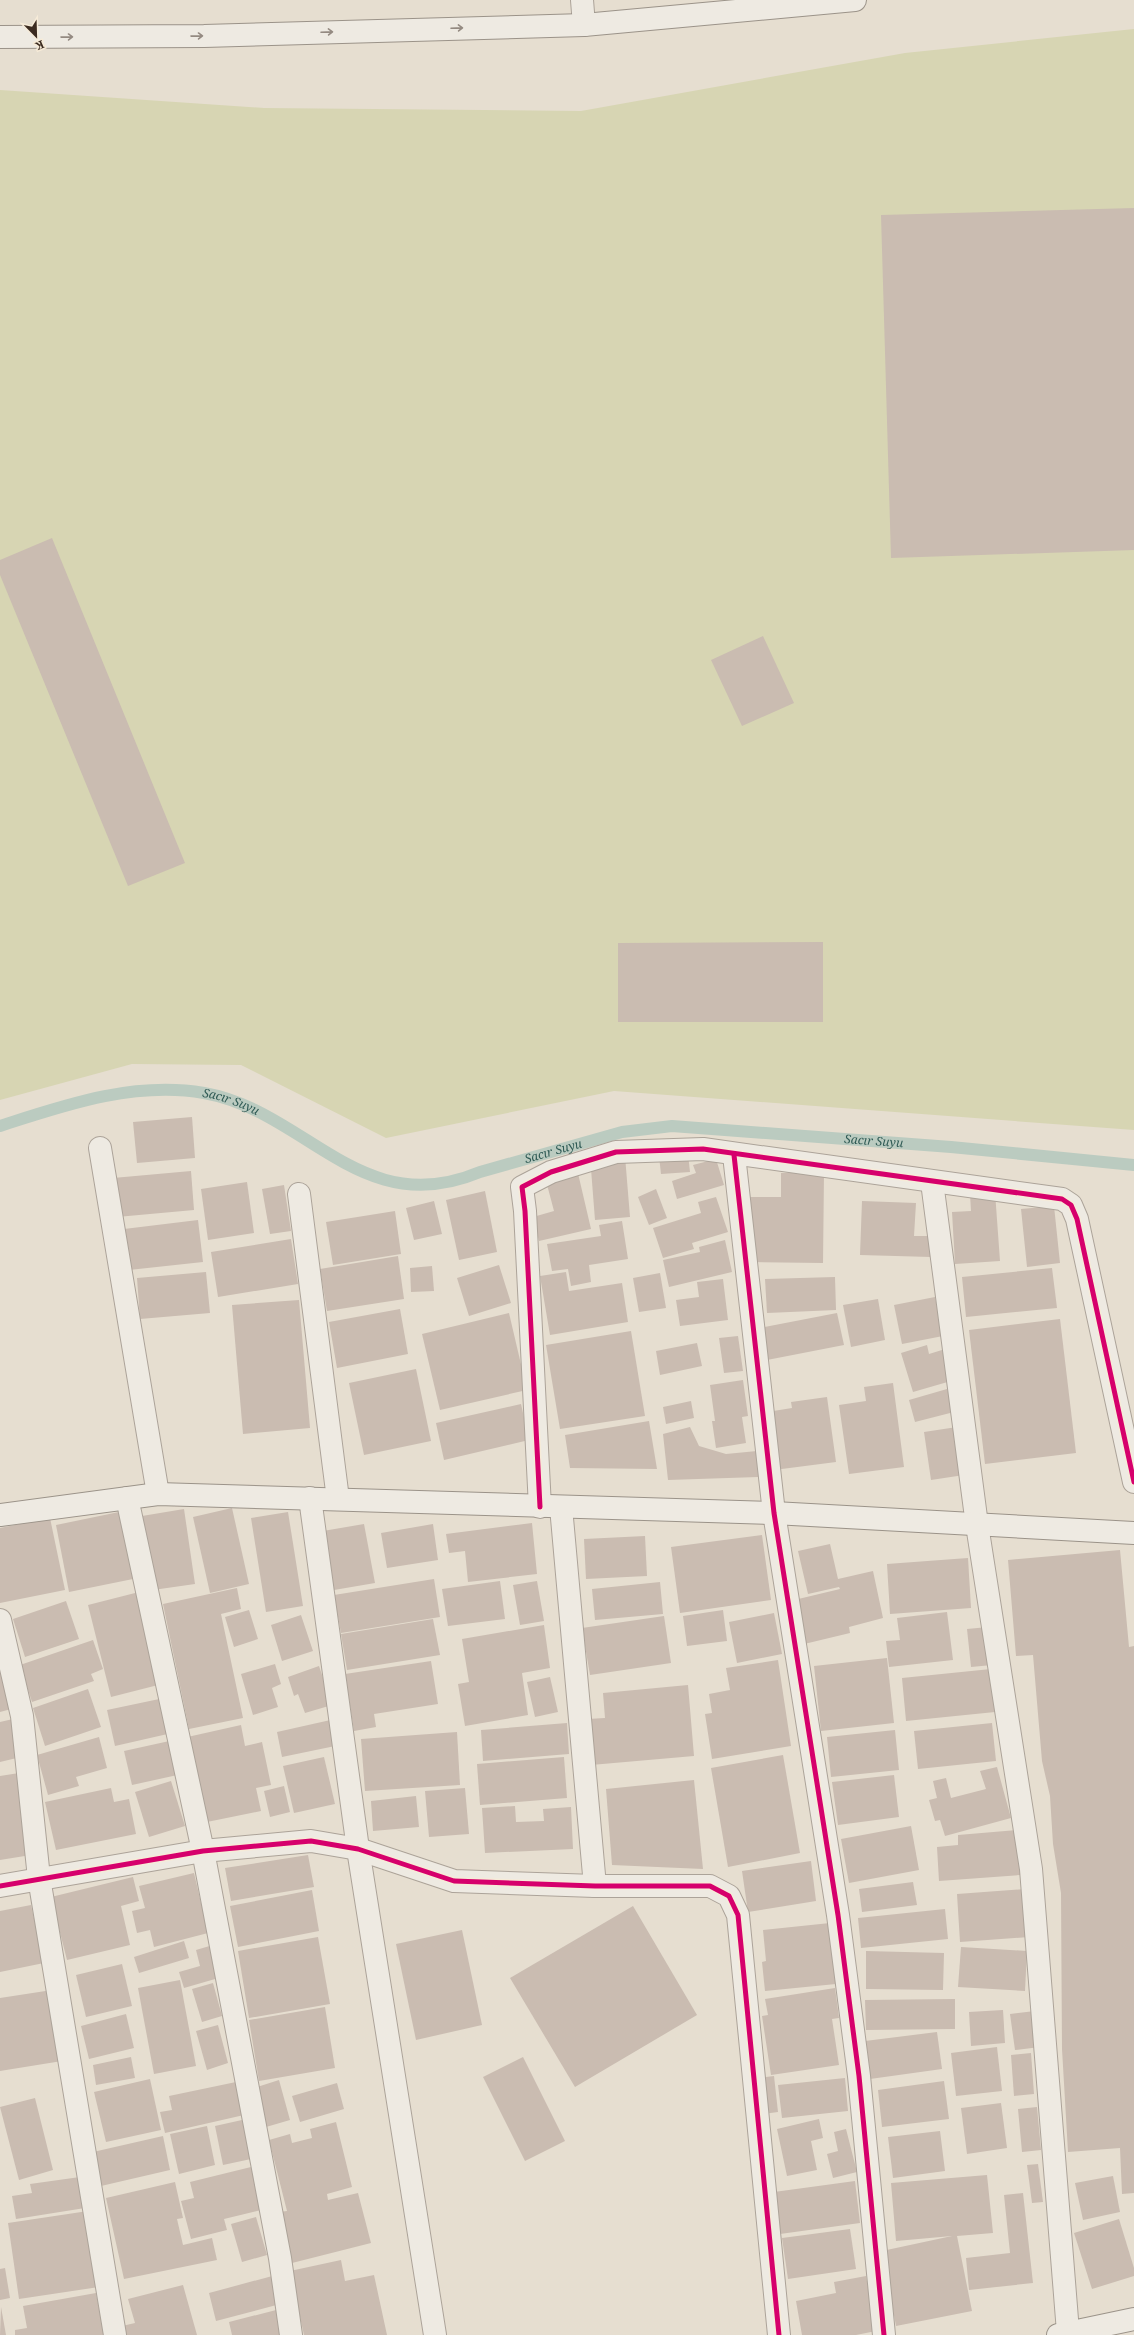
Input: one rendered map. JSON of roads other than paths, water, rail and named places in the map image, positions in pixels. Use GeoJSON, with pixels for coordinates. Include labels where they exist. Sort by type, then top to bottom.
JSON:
{"type":"FeatureCollection","features":[{"type":"Feature","properties":{"kind":"street"},"geometry":{"type":"LineString","coordinates":[[582,0],[584,24]]}},
{"type":"Feature","properties":{"kind":"street"},"geometry":{"type":"LineString","coordinates":[[0,37],[204,36],[584,24],[855,0]]}},
{"type":"Feature","properties":{"kind":"street"},"geometry":{"type":"LineString","coordinates":[[100,1148],[158,1494]]}},
{"type":"Feature","properties":{"kind":"street"},"geometry":{"type":"LineString","coordinates":[[595,1886],[551,1507],[522,1187],[551,1172],[616,1152],[703,1149],[734,1155],[1062,1199],[1070,1205],[1076,1219],[1134,1482]]}},
{"type":"Feature","properties":{"kind":"street"},"geometry":{"type":"LineString","coordinates":[[734,1155],[774,1513],[838,1915],[859,2076],[884,2335]]}},
{"type":"Feature","properties":{"kind":"street"},"geometry":{"type":"LineString","coordinates":[[932,1182],[977,1525],[1030,1868],[1063,2334],[1129,2325]]}},
{"type":"Feature","properties":{"kind":"street"},"geometry":{"type":"LineString","coordinates":[[298,1194],[338,1499]]}},
{"type":"Feature","properties":{"kind":"street"},"geometry":{"type":"LineString","coordinates":[[0,1515],[158,1494],[774,1513],[1134,1533]]}},
{"type":"Feature","properties":{"kind":"street"},"geometry":{"type":"LineString","coordinates":[[128,1498],[203,1851],[280,2258],[291,2335]]}},
{"type":"Feature","properties":{"kind":"street"},"geometry":{"type":"LineString","coordinates":[[310,1498],[358,1849],[434,2335]]}},
{"type":"Feature","properties":{"kind":"street"},"geometry":{"type":"LineString","coordinates":[[0,1620],[22,1716],[39,1878],[115,2335]]}},
{"type":"Feature","properties":{"kind":"street"},"geometry":{"type":"LineString","coordinates":[[0,1886],[39,1878],[203,1851],[311,1841],[358,1849],[454,1881],[595,1886],[710,1886],[729,1896],[738,1915],[780,2335]]}},
{"type":"Feature","properties":{"kind":"waterway","name":"Sacır Suyu"},"geometry":{"type":"LineString","coordinates":[[0,1126],[49,1110],[100,1097],[152,1090],[178,1090],[204,1093],[241,1104],[274,1120],[336,1158],[368,1174],[401,1183],[438,1184],[622,1132],[672,1126],[951,1147],[1134,1165]]}}]}
